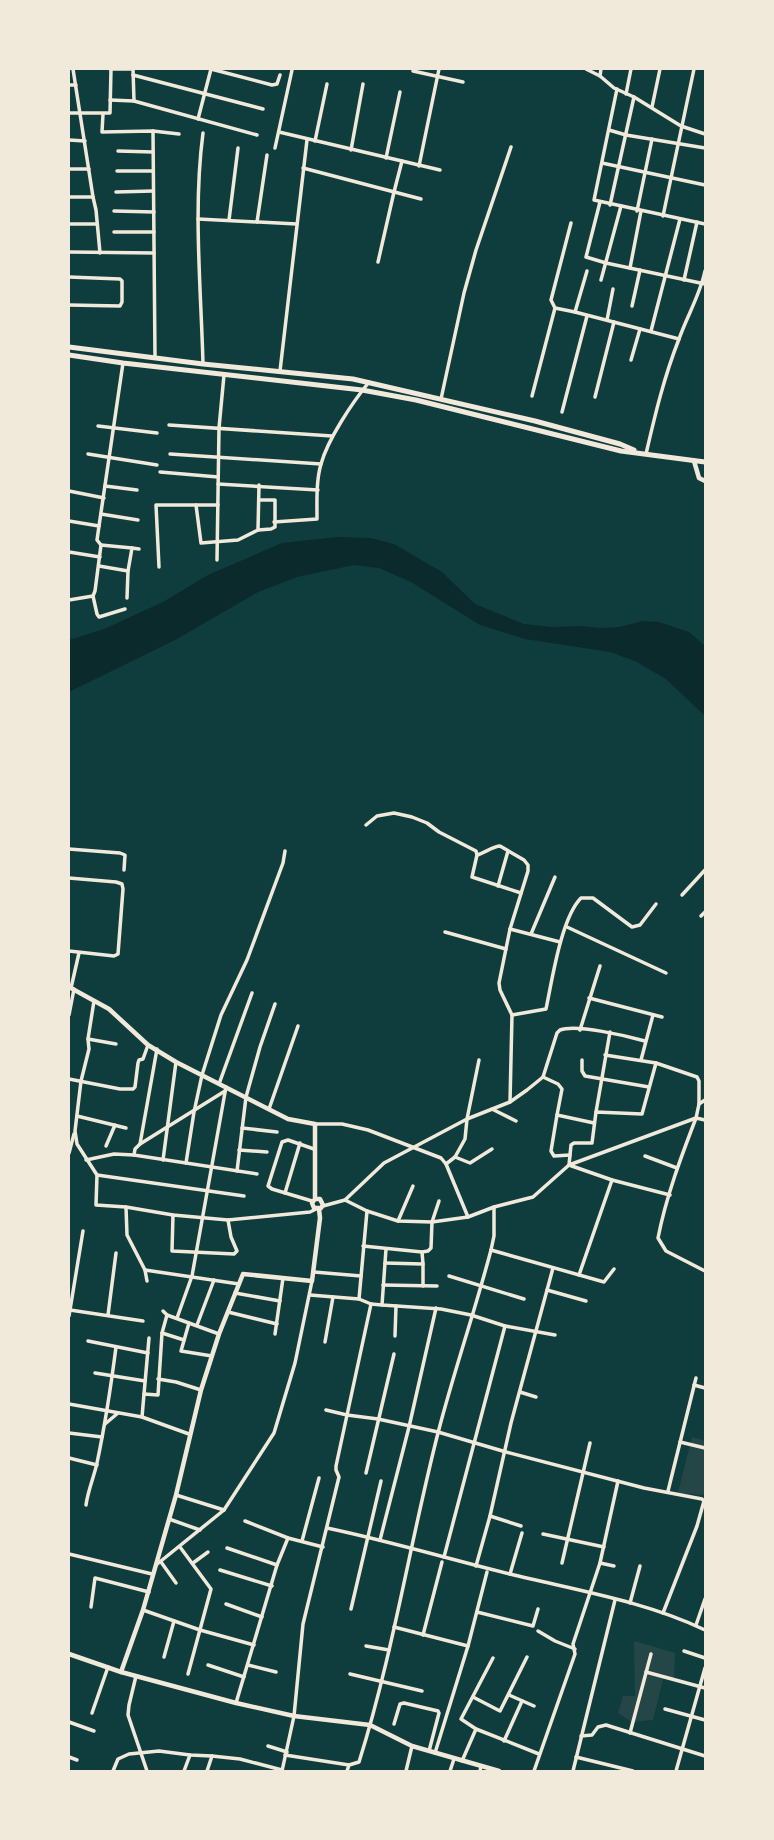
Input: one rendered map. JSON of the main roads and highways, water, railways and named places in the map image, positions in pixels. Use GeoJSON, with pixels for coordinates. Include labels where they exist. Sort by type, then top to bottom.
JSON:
{"type":"FeatureCollection","features":[{"type":"Feature","properties":{"kind":"main road"},"geometry":{"type":"LineString","coordinates":[[69,347],[203,364],[353,379],[441,399],[620,444],[636,452]]}},
{"type":"Feature","properties":{"kind":"main road"},"geometry":{"type":"LineString","coordinates":[[69,355],[123,363],[362,390],[416,400],[621,451],[705,462]]}}]}
